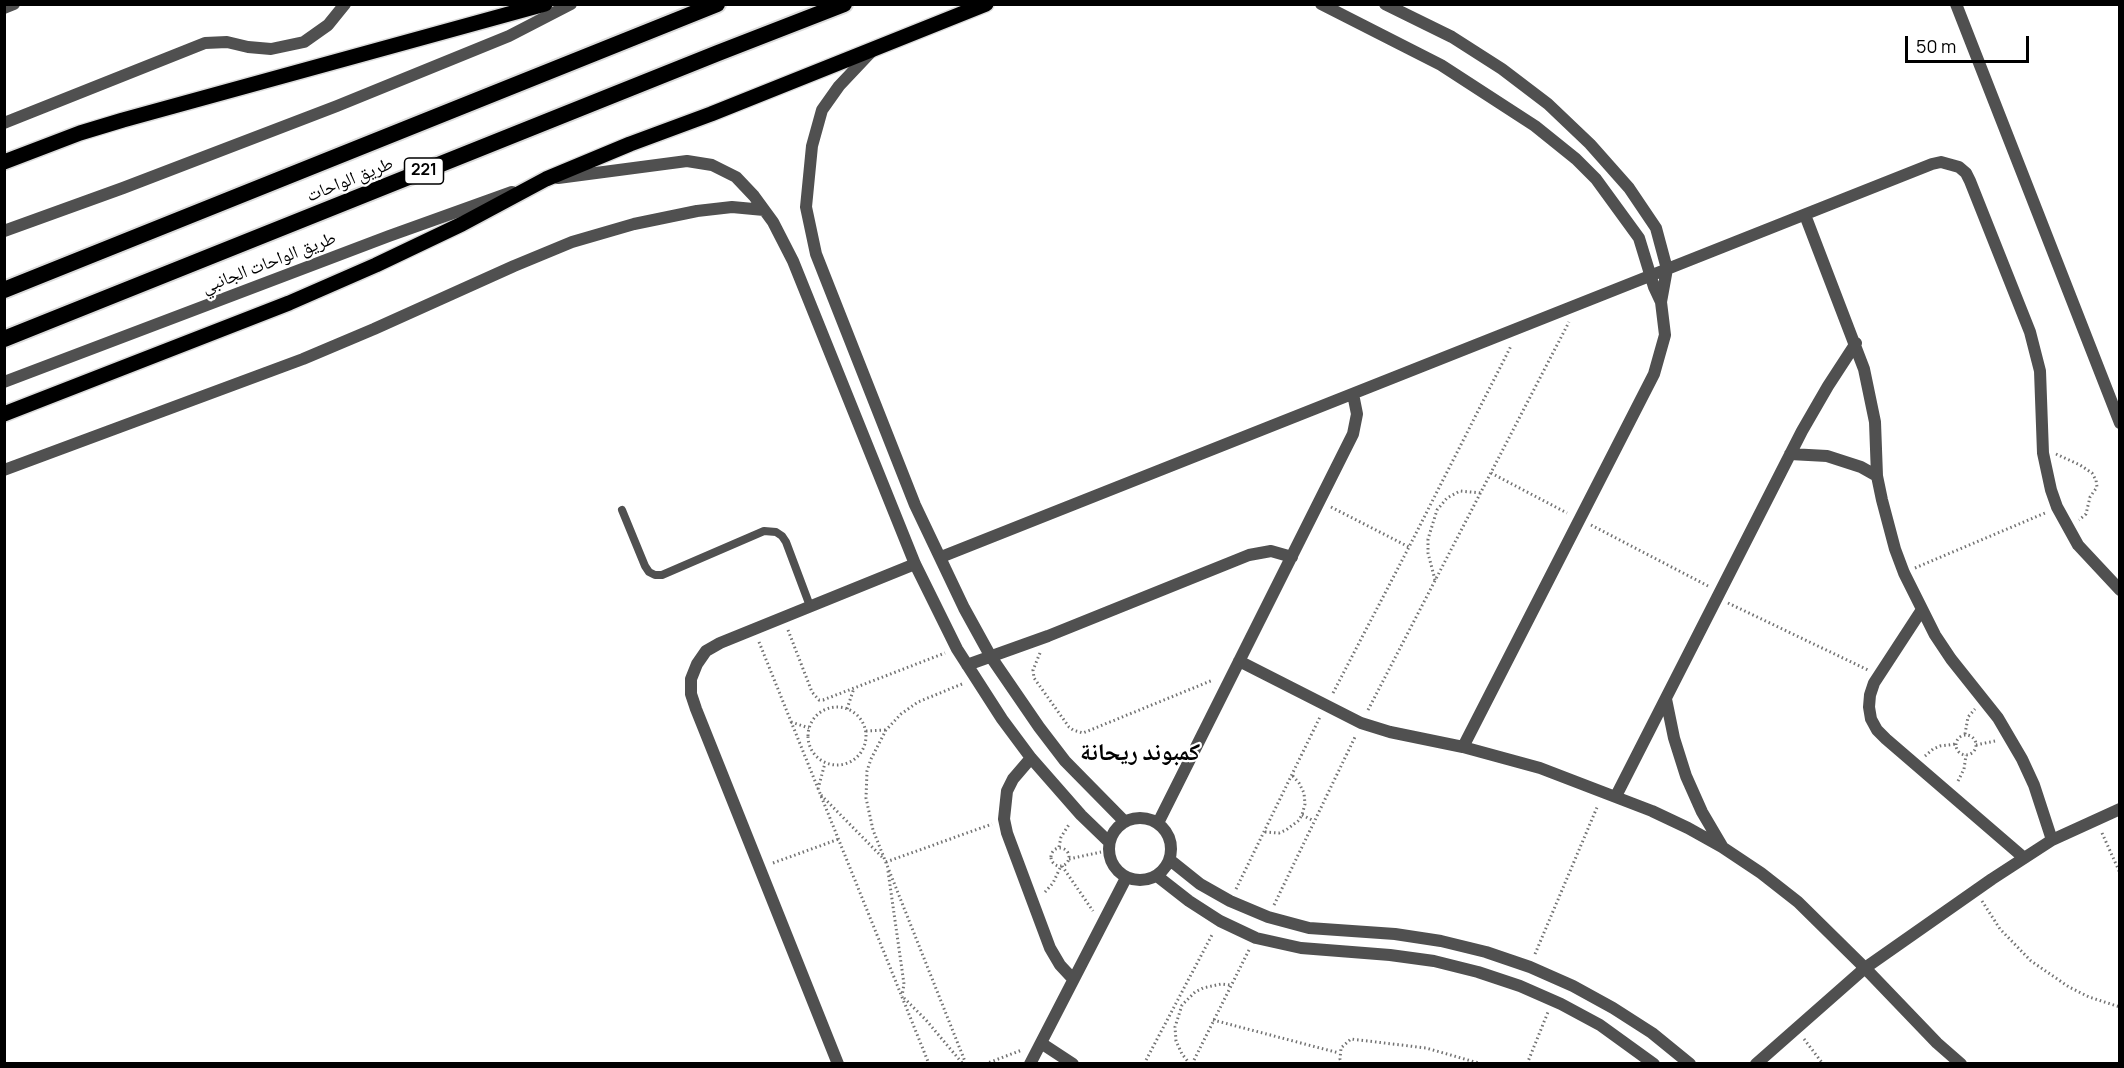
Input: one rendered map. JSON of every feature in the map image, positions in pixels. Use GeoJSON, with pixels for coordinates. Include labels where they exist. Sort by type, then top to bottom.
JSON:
{"type":"FeatureCollection","features":[{"type":"Feature","properties":{"kind":"highway","name":"طريق الواحات"},"geometry":{"type":"LineString","coordinates":[[4,290],[717,4]]}},
{"type":"Feature","properties":{"kind":"highway","name":"طريق الواحات"},"geometry":{"type":"LineString","coordinates":[[4,339],[844,4]]}},
{"type":"Feature","properties":{"kind":"main road"},"geometry":{"type":"LineString","coordinates":[[4,162],[80,133],[123,120],[545,4]]}},
{"type":"Feature","properties":{"kind":"main road"},"geometry":{"type":"LineString","coordinates":[[4,414],[289,303],[462,224],[546,179],[986,4]]}},
{"type":"Feature","properties":{"kind":"street"},"geometry":{"type":"LineString","coordinates":[[4,8],[14,4]]}},
{"type":"Feature","properties":{"kind":"street"},"geometry":{"type":"LineString","coordinates":[[4,123],[194,46],[217,41],[260,49],[304,42],[328,25],[345,4]]}},
{"type":"Feature","properties":{"kind":"street"},"geometry":{"type":"LineString","coordinates":[[4,231],[123,188],[348,101],[509,36],[571,4]]}},
{"type":"Feature","properties":{"kind":"street"},"geometry":{"type":"LineString","coordinates":[[1321,4],[1441,65],[1535,126],[1576,159],[1596,179],[1639,238],[1650,276],[1661,302],[1665,334],[1663,350],[1654,374],[1463,747]]}},
{"type":"Feature","properties":{"kind":"street"},"geometry":{"type":"LineString","coordinates":[[1385,4],[1452,37],[1502,69],[1548,104],[1590,144],[1629,188],[1656,228],[1667,269],[1661,302]]}},
{"type":"Feature","properties":{"kind":"street"},"geometry":{"type":"LineString","coordinates":[[1956,4],[2120,423]]}},
{"type":"Feature","properties":{"kind":"street"},"geometry":{"type":"LineString","coordinates":[[874,49],[839,86],[822,110],[812,146],[806,207],[816,254],[915,504],[964,608],[991,657],[1038,728],[1065,761],[1125,822]]}},
{"type":"Feature","properties":{"kind":"street"},"geometry":{"type":"LineString","coordinates":[[1576,159],[1590,144]]}},
{"type":"Feature","properties":{"kind":"street","name":"طريق الواحات الجانبي"},"geometry":{"type":"LineString","coordinates":[[4,382],[546,179],[687,161],[712,165],[736,177],[764,210],[793,261],[915,564],[957,649],[975,679],[1031,758],[1109,846]]}},
{"type":"Feature","properties":{"kind":"street"},"geometry":{"type":"LineString","coordinates":[[941,557],[1932,164],[1950,163],[1966,173],[2036,351],[2041,391],[2043,453],[2057,507],[2067,528],[2092,561],[2120,590]]}},
{"type":"Feature","properties":{"kind":"street"},"geometry":{"type":"LineString","coordinates":[[4,470],[292,363],[572,243],[634,224],[697,211],[732,207],[764,210]]}},
{"type":"Feature","properties":{"kind":"street"},"geometry":{"type":"LineString","coordinates":[[1805,214],[1856,343],[1871,395],[1875,422],[1877,476],[1887,525],[1904,573],[1921,611],[1951,659],[1987,703],[2008,734],[2034,785],[2052,840]]}},
{"type":"Feature","properties":{"kind":"street"},"geometry":{"type":"LineString","coordinates":[[1610,794],[1666,699],[1790,454],[1828,386],[1856,343]]}},
{"type":"Feature","properties":{"kind":"street"},"geometry":{"type":"LineString","coordinates":[[849,397],[868,389]]}},
{"type":"Feature","properties":{"kind":"street"},"geometry":{"type":"LineString","coordinates":[[1158,823],[1320,501],[1356,424],[1356,404],[1353,394]]}},
{"type":"Feature","properties":{"kind":"street"},"geometry":{"type":"LineString","coordinates":[[1790,454],[1827,456],[1861,467],[1877,476]]}},
{"type":"Feature","properties":{"kind":"street"},"geometry":{"type":"LineString","coordinates":[[894,513],[915,504]]}},
{"type":"Feature","properties":{"kind":"street"},"geometry":{"type":"LineString","coordinates":[[967,665],[1048,636],[1260,552],[1282,553],[1292,557]]}},
{"type":"Feature","properties":{"kind":"street"},"geometry":{"type":"LineString","coordinates":[[838,1064],[691,694],[691,679],[706,651],[720,643],[915,564]]}},
{"type":"Feature","properties":{"kind":"street"},"geometry":{"type":"LineString","coordinates":[[1921,611],[1870,694],[1869,707],[1872,719],[1877,730],[1886,739],[2023,857]]}},
{"type":"Feature","properties":{"kind":"street"},"geometry":{"type":"LineString","coordinates":[[1237,667],[1361,723],[1540,768],[1670,819],[1722,847],[1761,873],[1798,902],[1937,1043],[1961,1064]]}},
{"type":"Feature","properties":{"kind":"street"},"geometry":{"type":"LineString","coordinates":[[1666,699],[1674,738],[1686,776],[1702,812],[1722,847]]}},
{"type":"Feature","properties":{"kind":"street"},"geometry":{"type":"LineString","coordinates":[[1031,758],[1013,778],[1007,791],[1004,819],[1006,833],[1054,957],[1073,979]]}},
{"type":"Feature","properties":{"kind":"street"},"geometry":{"type":"LineString","coordinates":[[1756,1064],[1865,968],[2023,857],[2052,840],[2120,809]]}},
{"type":"Feature","properties":{"kind":"street"},"geometry":{"type":"LineString","coordinates":[[1142,818],[1158,823],[1169,836],[1172,852],[1165,869],[1157,876],[1142,881],[1126,878],[1113,867],[1109,846],[1117,827],[1125,822],[1142,818]]}},
{"type":"Feature","properties":{"kind":"street"},"geometry":{"type":"LineString","coordinates":[[1170,860],[1200,884],[1230,902],[1268,917],[1309,928],[1395,934],[1441,941],[1486,952],[1530,967],[1573,986],[1613,1008],[1652,1034],[1690,1064]]}},
{"type":"Feature","properties":{"kind":"street"},"geometry":{"type":"LineString","coordinates":[[1157,876],[1189,902],[1220,921],[1256,938],[1301,948],[1434,961],[1520,986],[1553,1000],[1600,1026],[1654,1064]]}},
{"type":"Feature","properties":{"kind":"street"},"geometry":{"type":"LineString","coordinates":[[1030,1064],[1126,878]]}},
{"type":"Feature","properties":{"kind":"street"},"geometry":{"type":"LineString","coordinates":[[1041,1043],[1073,1064]]}},
{"type":"Feature","properties":{"kind":"lane"},"geometry":{"type":"LineString","coordinates":[[622,510],[645,566],[655,575],[662,575],[764,531],[777,532],[786,542],[810,606]]}},
{"type":"Feature","properties":{"kind":"path"},"geometry":{"type":"LineString","coordinates":[[1268,917],[1361,723],[1579,304]]}},
{"type":"Feature","properties":{"kind":"path"},"geometry":{"type":"LineString","coordinates":[[1230,902],[1326,706],[1520,327]]}},
{"type":"Feature","properties":{"kind":"path"},"geometry":{"type":"LineString","coordinates":[[2043,453],[2054,453],[2065,457],[2092,473],[2096,480],[2097,487],[2090,497],[2086,514],[2067,528]]}},
{"type":"Feature","properties":{"kind":"path"},"geometry":{"type":"LineString","coordinates":[[1491,473],[1719,596],[1879,676]]}},
{"type":"Feature","properties":{"kind":"path"},"geometry":{"type":"LineString","coordinates":[[1435,581],[1428,554],[1428,539],[1437,510],[1447,498],[1460,491],[1481,493]]}},
{"type":"Feature","properties":{"kind":"path"},"geometry":{"type":"LineString","coordinates":[[1320,501],[1409,547]]}},
{"type":"Feature","properties":{"kind":"path"},"geometry":{"type":"LineString","coordinates":[[1430,506],[1437,510]]}},
{"type":"Feature","properties":{"kind":"path"},"geometry":{"type":"LineString","coordinates":[[1904,573],[2057,507]]}},
{"type":"Feature","properties":{"kind":"path"},"geometry":{"type":"LineString","coordinates":[[783,617],[815,697],[819,700],[957,649]]}},
{"type":"Feature","properties":{"kind":"path"},"geometry":{"type":"LineString","coordinates":[[754,629],[929,1064]]}},
{"type":"Feature","properties":{"kind":"path"},"geometry":{"type":"LineString","coordinates":[[1048,636],[1032,673],[1069,727],[1078,732],[1088,732],[1237,667]]}},
{"type":"Feature","properties":{"kind":"path"},"geometry":{"type":"LineString","coordinates":[[964,1064],[886,863],[868,811],[866,784],[871,759],[886,730],[901,714],[918,702],[975,679]]}},
{"type":"Feature","properties":{"kind":"path"},"geometry":{"type":"LineString","coordinates":[[847,709],[854,688]]}},
{"type":"Feature","properties":{"kind":"path"},"geometry":{"type":"LineString","coordinates":[[1965,734],[1968,717],[1973,710],[1987,703]]}},
{"type":"Feature","properties":{"kind":"path"},"geometry":{"type":"LineString","coordinates":[[828,709],[847,709],[862,721],[866,731],[864,746],[855,759],[840,765],[825,763],[809,745],[809,729],[813,720],[820,713],[828,709]]}},
{"type":"Feature","properties":{"kind":"path"},"geometry":{"type":"LineString","coordinates":[[790,722],[809,729]]}},
{"type":"Feature","properties":{"kind":"path"},"geometry":{"type":"LineString","coordinates":[[866,731],[886,730]]}},
{"type":"Feature","properties":{"kind":"path"},"geometry":{"type":"LineString","coordinates":[[1965,734],[1973,737],[1976,745],[1973,752],[1966,755],[1959,752],[1956,744],[1958,738],[1965,734]]}},
{"type":"Feature","properties":{"kind":"path"},"geometry":{"type":"LineString","coordinates":[[1976,745],[1994,742],[2008,734]]}},
{"type":"Feature","properties":{"kind":"path"},"geometry":{"type":"LineString","coordinates":[[1918,766],[1933,749],[1956,744]]}},
{"type":"Feature","properties":{"kind":"path"},"geometry":{"type":"LineString","coordinates":[[1948,792],[1961,776],[1966,755]]}},
{"type":"Feature","properties":{"kind":"path"},"geometry":{"type":"LineString","coordinates":[[819,792],[825,763]]}},
{"type":"Feature","properties":{"kind":"path"},"geometry":{"type":"LineString","coordinates":[[1264,832],[1279,833],[1286,830],[1302,815],[1305,804],[1304,794],[1292,775]]}},
{"type":"Feature","properties":{"kind":"path"},"geometry":{"type":"LineString","coordinates":[[819,792],[886,863],[904,984],[902,997]]}},
{"type":"Feature","properties":{"kind":"path"},"geometry":{"type":"LineString","coordinates":[[1530,967],[1610,794]]}},
{"type":"Feature","properties":{"kind":"path"},"geometry":{"type":"LineString","coordinates":[[1081,815],[1066,828],[1059,847],[1053,850],[1052,862],[1061,866],[1101,924]]}},
{"type":"Feature","properties":{"kind":"path"},"geometry":{"type":"LineString","coordinates":[[1302,815],[1314,821]]}},
{"type":"Feature","properties":{"kind":"path"},"geometry":{"type":"LineString","coordinates":[[886,863],[1004,819]]}},
{"type":"Feature","properties":{"kind":"path"},"geometry":{"type":"LineString","coordinates":[[2096,819],[2120,873]]}},
{"type":"Feature","properties":{"kind":"path"},"geometry":{"type":"LineString","coordinates":[[760,868],[838,840]]}},
{"type":"Feature","properties":{"kind":"path"},"geometry":{"type":"LineString","coordinates":[[1032,900],[1047,890],[1058,875],[1061,866],[1069,859],[1109,846]]}},
{"type":"Feature","properties":{"kind":"path"},"geometry":{"type":"LineString","coordinates":[[1059,847],[1068,852],[1069,859]]}},
{"type":"Feature","properties":{"kind":"path"},"geometry":{"type":"LineString","coordinates":[[1976,891],[2000,928],[2031,961],[2069,987],[2089,997],[2120,1007]]}},
{"type":"Feature","properties":{"kind":"path"},"geometry":{"type":"LineString","coordinates":[[1144,1064],[1220,921]]}},
{"type":"Feature","properties":{"kind":"path"},"geometry":{"type":"LineString","coordinates":[[1230,985],[1212,985],[1203,988],[1188,998],[1178,1013],[1175,1027],[1176,1041],[1182,1054],[1191,1064],[1256,938]]}},
{"type":"Feature","properties":{"kind":"path"},"geometry":{"type":"LineString","coordinates":[[902,997],[926,1020],[964,1064]]}},
{"type":"Feature","properties":{"kind":"path"},"geometry":{"type":"LineString","coordinates":[[1527,1064],[1553,1000]]}},
{"type":"Feature","properties":{"kind":"path"},"geometry":{"type":"LineString","coordinates":[[1171,1010],[1178,1013]]}},
{"type":"Feature","properties":{"kind":"path"},"geometry":{"type":"LineString","coordinates":[[1213,1020],[1339,1053]]}},
{"type":"Feature","properties":{"kind":"path"},"geometry":{"type":"LineString","coordinates":[[1796,1028],[1823,1064]]}},
{"type":"Feature","properties":{"kind":"path"},"geometry":{"type":"LineString","coordinates":[[1342,1064],[1339,1053],[1343,1044],[1351,1039],[1426,1048],[1482,1064]]}},
{"type":"Feature","properties":{"kind":"path"},"geometry":{"type":"LineString","coordinates":[[985,1064],[1041,1043]]}},
{"type":"Feature","properties":{"kind":"district","name":"كمبوند ريحانة"},"geometry":{"type":"Point","coordinates":[1140,753]}}]}
